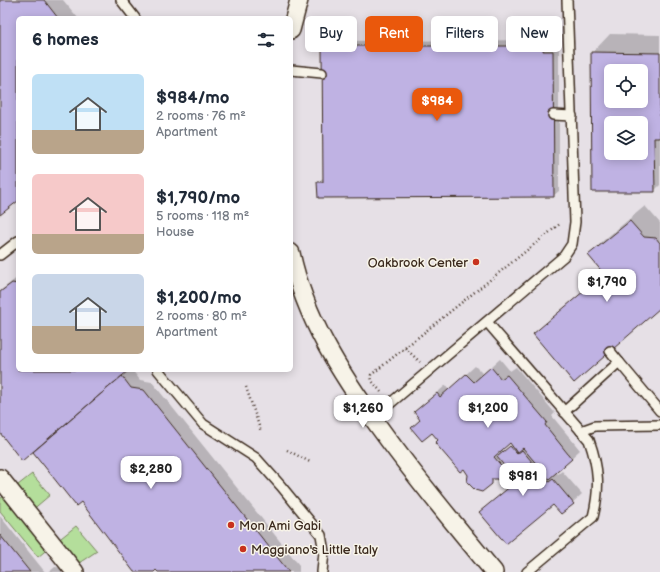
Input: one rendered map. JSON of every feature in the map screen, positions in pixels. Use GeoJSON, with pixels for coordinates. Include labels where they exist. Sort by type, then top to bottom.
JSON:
{"type":"FeatureCollection","features":[{"type":"Feature","properties":{"kind":"street"},"geometry":{"type":"LineString","coordinates":[[293,21],[298,0]]}},
{"type":"Feature","properties":{"kind":"street"},"geometry":{"type":"LineString","coordinates":[[293,262],[299,284],[314,321],[338,369],[419,482],[494,572]]}},
{"type":"Feature","properties":{"kind":"street"},"geometry":{"type":"LineString","coordinates":[[0,478],[75,572]]}},
{"type":"Feature","properties":{"kind":"lane"},"geometry":{"type":"LineString","coordinates":[[121,0],[133,16]]}},
{"type":"Feature","properties":{"kind":"lane"},"geometry":{"type":"LineString","coordinates":[[373,418],[564,256],[572,244],[576,222],[567,0]]}},
{"type":"Feature","properties":{"kind":"lane"},"geometry":{"type":"LineString","coordinates":[[293,70],[322,74]]}},
{"type":"Feature","properties":{"kind":"lane"},"geometry":{"type":"LineString","coordinates":[[554,115],[572,116]]}},
{"type":"Feature","properties":{"kind":"lane"},"geometry":{"type":"LineString","coordinates":[[0,255],[16,243]]}},
{"type":"Feature","properties":{"kind":"lane"},"geometry":{"type":"LineString","coordinates":[[486,322],[589,440],[594,454],[599,483],[593,517],[527,572]]}},
{"type":"Feature","properties":{"kind":"lane"},"geometry":{"type":"LineString","coordinates":[[610,351],[660,411]]}},
{"type":"Feature","properties":{"kind":"lane"},"geometry":{"type":"LineString","coordinates":[[564,412],[619,362]]}},
{"type":"Feature","properties":{"kind":"lane"},"geometry":{"type":"LineString","coordinates":[[160,372],[203,424],[256,458],[321,535],[324,552],[322,572]]}},
{"type":"Feature","properties":{"kind":"lane"},"geometry":{"type":"LineString","coordinates":[[581,430],[595,426],[660,425]]}},
{"type":"Feature","properties":{"kind":"path"},"geometry":{"type":"LineString","coordinates":[[381,392],[372,381],[371,375],[561,222]]}},
{"type":"Feature","properties":{"kind":"path"},"geometry":{"type":"LineString","coordinates":[[405,348],[429,370]]}},
{"type":"Feature","properties":{"kind":"path"},"geometry":{"type":"LineString","coordinates":[[246,388],[261,432]]}},
{"type":"Feature","properties":{"kind":"path"},"geometry":{"type":"LineString","coordinates":[[287,450],[310,462]]}},
{"type":"Feature","properties":{"kind":"green space"},"geometry":{"type":"Polygon","coordinates":[[[32,474],[50,495],[31,511],[13,489],[32,474]]]}},
{"type":"Feature","properties":{"kind":"green space"},"geometry":{"type":"Polygon","coordinates":[[[7,493],[50,547],[38,557],[0,511],[0,499],[7,493]]]}},
{"type":"Feature","properties":{"kind":"green space"},"geometry":{"type":"Polygon","coordinates":[[[76,526],[97,551],[76,565],[56,542],[76,526]]]}},
{"type":"Feature","properties":{"kind":"building"},"geometry":{"type":"Polygon","coordinates":[[[0,0],[44,0],[56,16],[16,16],[16,203],[0,215],[0,0]]]}},
{"type":"Feature","properties":{"kind":"building"},"geometry":{"type":"Polygon","coordinates":[[[357,46],[365,46],[365,52],[423,52],[423,46],[431,46],[431,52],[498,52],[498,46],[506,46],[506,52],[553,52],[554,197],[318,198],[317,182],[323,182],[322,52],[357,52],[357,46]]]}},
{"type":"Feature","properties":{"kind":"building"},"geometry":{"type":"Polygon","coordinates":[[[591,52],[660,53],[660,138],[654,138],[655,192],[592,192],[591,52]]]}},
{"type":"Feature","properties":{"kind":"building"},"geometry":{"type":"Polygon","coordinates":[[[630,221],[644,237],[656,238],[660,243],[660,308],[574,383],[533,334],[604,274],[588,255],[630,221]]]}},
{"type":"Feature","properties":{"kind":"building"},"geometry":{"type":"Polygon","coordinates":[[[12,283],[16,284],[16,372],[127,372],[22,461],[0,433],[0,292],[12,283]]]}},
{"type":"Feature","properties":{"kind":"building"},"geometry":{"type":"Polygon","coordinates":[[[491,367],[501,379],[507,375],[547,422],[545,425],[572,459],[549,479],[523,448],[517,453],[510,443],[494,457],[511,477],[502,485],[497,479],[492,479],[492,484],[482,492],[475,490],[467,482],[468,475],[464,469],[460,472],[435,443],[438,440],[432,433],[422,441],[411,428],[420,420],[414,412],[437,393],[440,397],[466,374],[474,382],[491,367]]]}},
{"type":"Feature","properties":{"kind":"building"},"geometry":{"type":"Polygon","coordinates":[[[122,376],[131,388],[144,390],[289,572],[158,572],[156,570],[154,572],[134,572],[81,502],[76,506],[33,452],[122,376]]]}},
{"type":"Feature","properties":{"kind":"building"},"geometry":{"type":"Polygon","coordinates":[[[510,446],[517,454],[522,450],[549,482],[553,479],[574,504],[561,514],[553,505],[506,544],[479,512],[517,481],[497,457],[510,446]]]}},
{"type":"Feature","properties":{"kind":"building"},"geometry":{"type":"Polygon","coordinates":[[[0,535],[30,572],[0,572],[0,535]]]}},
{"type":"Feature","properties":{"kind":"place","name":"Oakbrook Center"},"geometry":{"type":"Point","coordinates":[476,262]}},
{"type":"Feature","properties":{"kind":"place","name":"Mon Ami Gabi"},"geometry":{"type":"Point","coordinates":[231,525]}},
{"type":"Feature","properties":{"kind":"place","name":"Maggiano's Little Italy"},"geometry":{"type":"Point","coordinates":[243,549]}}]}
